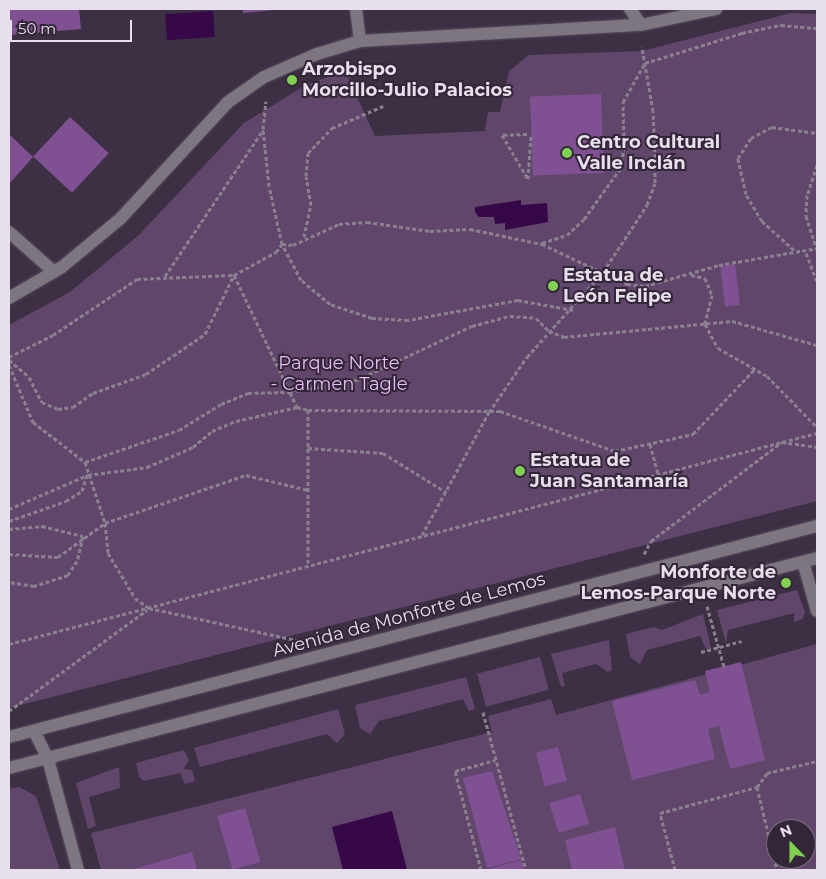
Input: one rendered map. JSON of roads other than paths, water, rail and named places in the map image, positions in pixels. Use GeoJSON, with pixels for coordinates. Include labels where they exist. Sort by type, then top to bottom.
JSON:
{"type":"FeatureCollection","features":[{"type":"Feature","properties":{"kind":"street"},"geometry":{"type":"LineString","coordinates":[[356,9],[360,41]]}},
{"type":"Feature","properties":{"kind":"street"},"geometry":{"type":"LineString","coordinates":[[630,9],[641,25]]}},
{"type":"Feature","properties":{"kind":"street"},"geometry":{"type":"LineString","coordinates":[[9,298],[54,272],[121,218],[228,102],[264,76],[323,51],[360,41],[641,25],[671,14],[716,9]]}},
{"type":"Feature","properties":{"kind":"street"},"geometry":{"type":"LineString","coordinates":[[9,232],[54,272]]}},
{"type":"Feature","properties":{"kind":"street","name":"Avenida de Monforte de Lemos"},"geometry":{"type":"LineString","coordinates":[[9,738],[817,526]]}},
{"type":"Feature","properties":{"kind":"street"},"geometry":{"type":"LineString","coordinates":[[9,768],[817,558]]}},
{"type":"Feature","properties":{"kind":"street"},"geometry":{"type":"LineString","coordinates":[[803,562],[817,611]]}},
{"type":"Feature","properties":{"kind":"street"},"geometry":{"type":"LineString","coordinates":[[34,731],[48,759],[78,870]]}},
{"type":"Feature","properties":{"kind":"place","name":"Arzobispo Morcillo-Julio Palacios"},"geometry":{"type":"Point","coordinates":[292,80]}},
{"type":"Feature","properties":{"kind":"place","name":"Centro Cultural Valle Inclán"},"geometry":{"type":"Point","coordinates":[567,153]}},
{"type":"Feature","properties":{"kind":"place","name":"Estatua de León Felipe"},"geometry":{"type":"Point","coordinates":[553,286]}},
{"type":"Feature","properties":{"kind":"place","name":"Estatua de Juan Santamaría"},"geometry":{"type":"Point","coordinates":[520,471]}},
{"type":"Feature","properties":{"kind":"place","name":"Monforte de Lemos-Parque Norte"},"geometry":{"type":"Point","coordinates":[786,583]}},
{"type":"Feature","properties":{"kind":"park label","name":"Parque Norte - Carmen Tagle"},"geometry":{"type":"Point","coordinates":[339,374]}}]}
